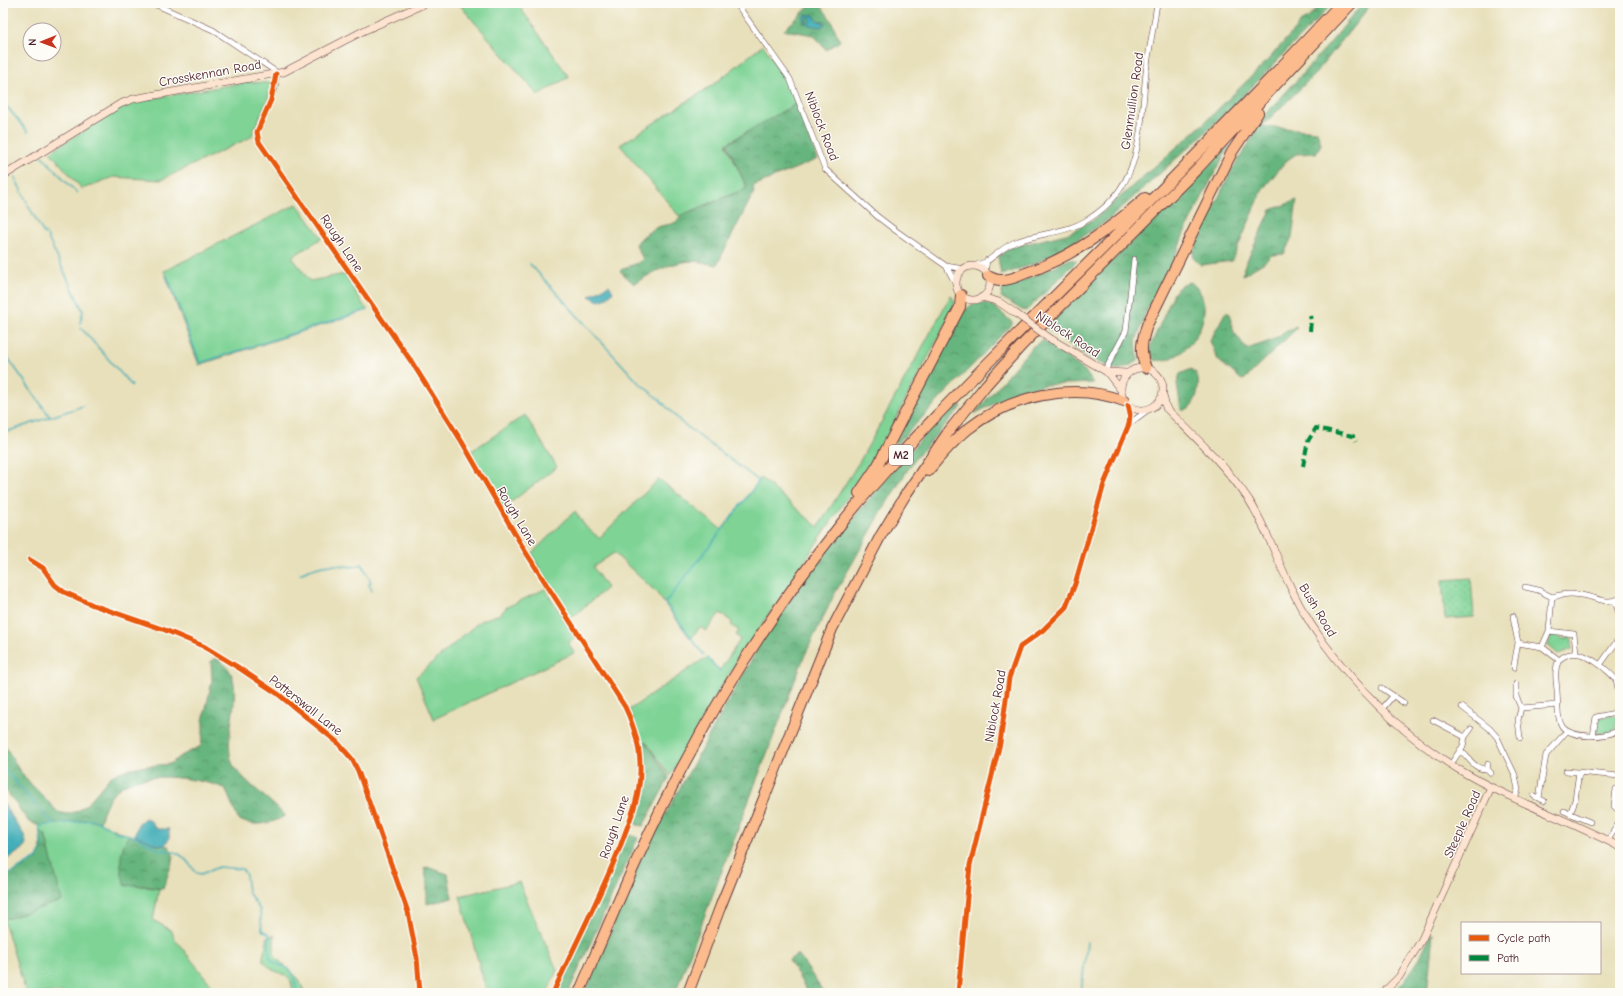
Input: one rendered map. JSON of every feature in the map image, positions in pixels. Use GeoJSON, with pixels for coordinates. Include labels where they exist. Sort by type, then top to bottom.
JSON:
{"type":"FeatureCollection","features":[{"type":"Feature","properties":{"kind":"highway","name":"M2"},"geometry":{"type":"LineString","coordinates":[[579,993],[657,816],[689,754],[750,651],[826,543],[860,501],[938,413],[1209,143],[1341,3]]}},
{"type":"Feature","properties":{"kind":"highway","name":"M2"},"geometry":{"type":"LineString","coordinates":[[688,993],[824,650],[844,604],[881,535],[932,454],[986,385],[1027,340],[1198,168],[1352,3]]}},
{"type":"Feature","properties":{"kind":"highway"},"geometry":{"type":"LineString","coordinates":[[1146,368],[1143,360],[1142,345],[1147,325],[1232,152],[1276,86]]}},
{"type":"Feature","properties":{"kind":"highway"},"geometry":{"type":"LineString","coordinates":[[988,278],[998,280],[1008,279],[1034,270],[1086,245],[1129,213],[1209,143]]}},
{"type":"Feature","properties":{"kind":"highway"},"geometry":{"type":"LineString","coordinates":[[826,543],[878,465],[960,307],[961,295]]}},
{"type":"Feature","properties":{"kind":"highway"},"geometry":{"type":"LineString","coordinates":[[881,535],[917,484],[951,445],[968,429],[995,412],[1024,400],[1060,393],[1100,394],[1110,396],[1126,403]]}},
{"type":"Feature","properties":{"kind":"main road","name":"Crosskennan Road"},"geometry":{"type":"LineString","coordinates":[[3,176],[120,104],[132,99],[276,74],[292,69],[365,30],[426,3]]}},
{"type":"Feature","properties":{"kind":"main road"},"geometry":{"type":"LineString","coordinates":[[976,267],[988,278],[982,297],[971,300],[961,295],[956,284],[958,276],[967,268],[976,267]]}},
{"type":"Feature","properties":{"kind":"main road","name":"Niblock Road"},"geometry":{"type":"LineString","coordinates":[[988,278],[999,302]]}},
{"type":"Feature","properties":{"kind":"main road","name":"Niblock Road"},"geometry":{"type":"LineString","coordinates":[[982,297],[999,302],[1051,339],[1106,372],[1121,390]]}},
{"type":"Feature","properties":{"kind":"main road"},"geometry":{"type":"LineString","coordinates":[[1139,367],[1146,368],[1159,376],[1164,388],[1163,395],[1166,408],[1152,407],[1137,410],[1126,403],[1121,390],[1123,378],[1127,373],[1139,367]]}},
{"type":"Feature","properties":{"kind":"main road","name":"Niblock Road"},"geometry":{"type":"LineString","coordinates":[[1106,372],[1127,373]]}},
{"type":"Feature","properties":{"kind":"main road"},"geometry":{"type":"LineString","coordinates":[[1152,407],[1163,395]]}},
{"type":"Feature","properties":{"kind":"main road","name":"Bush Road"},"geometry":{"type":"LineString","coordinates":[[1166,408],[1234,479],[1249,501],[1263,527],[1290,587],[1312,626],[1337,660],[1382,709],[1420,742],[1451,764],[1491,786]]}},
{"type":"Feature","properties":{"kind":"main road","name":"Steeple Road"},"geometry":{"type":"LineString","coordinates":[[1383,993],[1399,977],[1422,939],[1491,786],[1620,847]]}},
{"type":"Feature","properties":{"kind":"street"},"geometry":{"type":"LineString","coordinates":[[152,3],[219,33],[270,67],[276,74]]}},
{"type":"Feature","properties":{"kind":"street","name":"Niblock Road"},"geometry":{"type":"LineString","coordinates":[[736,3],[790,79],[825,169],[878,217],[946,266],[956,284]]}},
{"type":"Feature","properties":{"kind":"street","name":"Glenmullion Road"},"geometry":{"type":"LineString","coordinates":[[967,268],[988,260],[1003,248],[1017,241],[1068,229],[1086,221],[1104,207],[1119,191],[1130,172],[1138,145],[1147,70],[1158,3]]}},
{"type":"Feature","properties":{"kind":"street","name":"Rough Lane"},"geometry":{"type":"LineString","coordinates":[[276,74],[271,100],[257,132],[260,142],[413,364],[462,442],[525,551],[626,707],[635,731],[639,752],[640,772],[634,811],[610,873],[553,993]]}},
{"type":"Feature","properties":{"kind":"street","name":"Niblock Road"},"geometry":{"type":"LineString","coordinates":[[1106,372],[1126,331],[1134,259]]}},
{"type":"Feature","properties":{"kind":"street"},"geometry":{"type":"LineString","coordinates":[[988,260],[988,278]]}},
{"type":"Feature","properties":{"kind":"street","name":"Niblock Road"},"geometry":{"type":"LineString","coordinates":[[946,266],[967,268]]}},
{"type":"Feature","properties":{"kind":"street","name":"Niblock Road"},"geometry":{"type":"LineString","coordinates":[[958,993],[970,865],[1000,743],[1009,678],[1020,647],[1043,630],[1066,607],[1075,584],[1104,484],[1129,424],[1130,414],[1126,403]]}},
{"type":"Feature","properties":{"kind":"street"},"geometry":{"type":"LineString","coordinates":[[1129,424],[1152,407]]}},
{"type":"Feature","properties":{"kind":"street","name":"Potterswall Lane"},"geometry":{"type":"LineString","coordinates":[[30,560],[44,568],[55,585],[64,592],[93,605],[165,630],[202,646],[239,668],[294,706],[337,742],[348,754],[358,771],[408,912],[417,958],[420,993]]}},
{"type":"Feature","properties":{"kind":"street"},"geometry":{"type":"LineString","coordinates":[[1525,587],[1538,590],[1552,598],[1561,595],[1581,594],[1607,601],[1618,600],[1620,616]]}},
{"type":"Feature","properties":{"kind":"street"},"geometry":{"type":"LineString","coordinates":[[1542,647],[1549,631],[1552,598]]}},
{"type":"Feature","properties":{"kind":"street"},"geometry":{"type":"LineString","coordinates":[[1513,616],[1515,635],[1518,643],[1515,654],[1514,668]]}},
{"type":"Feature","properties":{"kind":"street"},"geometry":{"type":"LineString","coordinates":[[1549,631],[1574,634],[1576,653]]}},
{"type":"Feature","properties":{"kind":"street"},"geometry":{"type":"LineString","coordinates":[[1600,665],[1620,637]]}},
{"type":"Feature","properties":{"kind":"street"},"geometry":{"type":"LineString","coordinates":[[1518,643],[1542,647],[1559,660]]}},
{"type":"Feature","properties":{"kind":"street"},"geometry":{"type":"LineString","coordinates":[[1576,653],[1586,656],[1618,678],[1620,730],[1607,735],[1593,736],[1577,735],[1566,732],[1561,723],[1558,705],[1555,674],[1559,660],[1576,653]]}},
{"type":"Feature","properties":{"kind":"street"},"geometry":{"type":"LineString","coordinates":[[1516,684],[1516,696],[1521,708],[1518,720],[1520,738]]}},
{"type":"Feature","properties":{"kind":"street"},"geometry":{"type":"LineString","coordinates":[[1382,688],[1404,703]]}},
{"type":"Feature","properties":{"kind":"street"},"geometry":{"type":"LineString","coordinates":[[1382,709],[1393,696]]}},
{"type":"Feature","properties":{"kind":"street"},"geometry":{"type":"LineString","coordinates":[[1521,708],[1558,705]]}},
{"type":"Feature","properties":{"kind":"street"},"geometry":{"type":"LineString","coordinates":[[1462,707],[1489,728],[1497,737],[1515,775],[1518,790],[1515,797]]}},
{"type":"Feature","properties":{"kind":"street"},"geometry":{"type":"LineString","coordinates":[[1593,736],[1596,716],[1620,712]]}},
{"type":"Feature","properties":{"kind":"street"},"geometry":{"type":"LineString","coordinates":[[1433,720],[1465,736]]}},
{"type":"Feature","properties":{"kind":"street"},"geometry":{"type":"LineString","coordinates":[[1451,764],[1460,750],[1465,736],[1471,729]]}},
{"type":"Feature","properties":{"kind":"street"},"geometry":{"type":"LineString","coordinates":[[1544,800],[1536,797],[1546,755],[1566,732]]}},
{"type":"Feature","properties":{"kind":"street"},"geometry":{"type":"LineString","coordinates":[[1460,750],[1469,757],[1474,766],[1480,769],[1489,769]]}},
{"type":"Feature","properties":{"kind":"street"},"geometry":{"type":"LineString","coordinates":[[1566,771],[1620,776]]}},
{"type":"Feature","properties":{"kind":"street"},"geometry":{"type":"LineString","coordinates":[[1570,814],[1575,800],[1579,772]]}},
{"type":"Feature","properties":{"kind":"street"},"geometry":{"type":"LineString","coordinates":[[1616,789],[1614,806],[1620,812]]}},
{"type":"Feature","properties":{"kind":"street"},"geometry":{"type":"LineString","coordinates":[[1564,811],[1590,822]]}},
{"type":"Feature","properties":{"kind":"street"},"geometry":{"type":"LineString","coordinates":[[1608,840],[1620,821]]}},
{"type":"Feature","properties":{"kind":"green space"},"geometry":{"type":"Polygon","coordinates":[[[466,3],[517,3],[569,77],[538,95],[463,9],[461,6],[466,3]]]}},
{"type":"Feature","properties":{"kind":"green space"},"geometry":{"type":"Polygon","coordinates":[[[813,3],[819,3],[831,20],[840,41],[826,50],[814,35],[784,30],[813,3]]]}},
{"type":"Feature","properties":{"kind":"green space"},"geometry":{"type":"Polygon","coordinates":[[[1322,3],[1333,3],[1227,113],[1107,221],[1067,246],[1034,264],[1001,275],[998,257],[1009,248],[1070,233],[1096,218],[1202,125],[1266,62],[1303,20],[1308,18],[1322,3]]]}},
{"type":"Feature","properties":{"kind":"green space"},"geometry":{"type":"Polygon","coordinates":[[[1363,3],[1372,3],[1316,73],[1262,126],[1317,131],[1321,144],[1316,153],[1296,154],[1286,161],[1263,189],[1232,261],[1201,265],[1194,259],[1193,252],[1231,171],[1247,147],[1259,122],[1330,43],[1363,3]]]}},
{"type":"Feature","properties":{"kind":"green space"},"geometry":{"type":"Polygon","coordinates":[[[763,45],[786,78],[797,103],[726,144],[747,188],[679,216],[620,145],[714,84],[763,45]]]}},
{"type":"Feature","properties":{"kind":"green space"},"geometry":{"type":"Polygon","coordinates":[[[247,82],[271,83],[268,99],[251,137],[161,180],[113,177],[82,189],[50,152],[127,103],[247,82]]]}},
{"type":"Feature","properties":{"kind":"green space"},"geometry":{"type":"Polygon","coordinates":[[[797,103],[818,159],[753,186],[754,192],[717,265],[698,261],[676,263],[654,272],[634,284],[620,271],[643,259],[636,245],[643,236],[650,231],[661,226],[675,223],[681,216],[747,188],[727,144],[797,103]]]}},
{"type":"Feature","properties":{"kind":"green space"},"geometry":{"type":"Polygon","coordinates":[[[1231,143],[1185,231],[1172,264],[1145,314],[1136,341],[1138,361],[1121,369],[1104,365],[1082,353],[1046,327],[1231,143]]]}},
{"type":"Feature","properties":{"kind":"green space"},"geometry":{"type":"Polygon","coordinates":[[[1297,200],[1292,237],[1284,254],[1272,255],[1263,263],[1243,275],[1244,267],[1271,210],[1297,200]]]}},
{"type":"Feature","properties":{"kind":"green space"},"geometry":{"type":"Polygon","coordinates":[[[297,204],[322,238],[292,257],[310,281],[345,274],[364,306],[368,310],[199,365],[164,271],[297,204]]]}},
{"type":"Feature","properties":{"kind":"green space"},"geometry":{"type":"Polygon","coordinates":[[[1070,259],[1077,261],[1026,311],[1001,297],[1003,288],[1030,278],[1070,259]]]}},
{"type":"Feature","properties":{"kind":"green space"},"geometry":{"type":"Polygon","coordinates":[[[1190,282],[1200,292],[1204,305],[1203,319],[1198,332],[1190,344],[1179,354],[1167,360],[1154,360],[1150,354],[1150,347],[1174,293],[1181,285],[1190,282]]]}},
{"type":"Feature","properties":{"kind":"green space"},"geometry":{"type":"Polygon","coordinates":[[[951,295],[955,303],[949,317],[890,430],[871,462],[723,683],[670,776],[646,742],[642,743],[629,710],[702,660],[707,658],[720,670],[740,640],[736,635],[739,631],[731,625],[732,622],[720,613],[706,631],[700,627],[691,639],[656,592],[614,553],[593,567],[607,588],[571,618],[531,554],[575,511],[585,526],[599,538],[659,479],[722,530],[761,478],[818,527],[861,459],[951,295]]]}},
{"type":"Feature","properties":{"kind":"green space"},"geometry":{"type":"Polygon","coordinates":[[[984,303],[992,305],[1013,323],[891,450],[965,310],[973,304],[984,303]]]}},
{"type":"Feature","properties":{"kind":"green space"},"geometry":{"type":"Polygon","coordinates":[[[1225,313],[1229,313],[1234,332],[1247,349],[1270,341],[1296,326],[1297,328],[1245,379],[1242,380],[1218,360],[1210,341],[1225,313]]]}},
{"type":"Feature","properties":{"kind":"green space"},"geometry":{"type":"Polygon","coordinates":[[[1043,340],[1085,371],[1093,383],[1044,385],[1016,392],[974,414],[1032,347],[1043,340]]]}},
{"type":"Feature","properties":{"kind":"green space"},"geometry":{"type":"Polygon","coordinates":[[[1191,369],[1196,373],[1198,378],[1198,390],[1191,406],[1181,410],[1177,383],[1180,374],[1191,369]]]}},
{"type":"Feature","properties":{"kind":"green space"},"geometry":{"type":"Polygon","coordinates":[[[956,401],[961,407],[914,460],[888,501],[834,595],[804,657],[675,993],[585,993],[643,854],[762,641],[816,563],[894,469],[956,401]]]}},
{"type":"Feature","properties":{"kind":"green space"},"geometry":{"type":"Polygon","coordinates":[[[525,415],[557,467],[502,509],[470,452],[525,415]]]}},
{"type":"Feature","properties":{"kind":"green space"},"geometry":{"type":"Polygon","coordinates":[[[1471,578],[1474,617],[1445,619],[1442,580],[1471,578]]]}},
{"type":"Feature","properties":{"kind":"green space"},"geometry":{"type":"Polygon","coordinates":[[[545,589],[576,638],[568,642],[574,653],[434,719],[416,677],[480,621],[500,614],[507,607],[545,589]]]}},
{"type":"Feature","properties":{"kind":"green space"},"geometry":{"type":"Polygon","coordinates":[[[1554,634],[1559,635],[1559,638],[1567,639],[1568,636],[1570,636],[1572,639],[1572,649],[1558,654],[1548,645],[1551,636],[1554,634]]]}},
{"type":"Feature","properties":{"kind":"green space"},"geometry":{"type":"Polygon","coordinates":[[[215,658],[227,667],[233,679],[235,692],[230,739],[230,754],[234,767],[285,816],[262,824],[243,822],[238,819],[225,788],[183,778],[166,777],[136,780],[123,786],[108,800],[100,822],[85,820],[39,826],[28,821],[3,786],[3,742],[19,770],[58,812],[67,814],[78,811],[88,803],[110,777],[119,772],[136,767],[170,764],[181,756],[201,746],[203,721],[212,681],[211,661],[215,658]]]}},
{"type":"Feature","properties":{"kind":"green space"},"geometry":{"type":"Polygon","coordinates":[[[1618,716],[1615,730],[1605,733],[1596,733],[1597,718],[1618,716]]]}},
{"type":"Feature","properties":{"kind":"green space"},"geometry":{"type":"Polygon","coordinates":[[[646,742],[669,778],[643,826],[637,825],[633,820],[642,782],[644,763],[642,743],[646,742]]]}},
{"type":"Feature","properties":{"kind":"green space"},"geometry":{"type":"Polygon","coordinates":[[[85,820],[97,822],[129,835],[123,847],[136,885],[159,889],[153,920],[172,931],[174,938],[217,992],[26,993],[3,918],[10,918],[49,849],[45,834],[40,832],[39,826],[85,820]]]}},
{"type":"Feature","properties":{"kind":"green space"},"geometry":{"type":"Polygon","coordinates":[[[40,832],[45,834],[62,901],[10,918],[3,918],[3,878],[37,858],[41,851],[40,832]]]}},
{"type":"Feature","properties":{"kind":"green space"},"geometry":{"type":"Polygon","coordinates":[[[129,835],[148,840],[157,845],[169,846],[174,857],[163,889],[136,885],[126,886],[123,880],[121,860],[123,847],[129,835]]]}},
{"type":"Feature","properties":{"kind":"green space"},"geometry":{"type":"Polygon","coordinates":[[[627,835],[638,838],[568,993],[555,993],[627,835]]]}},
{"type":"Feature","properties":{"kind":"green space"},"geometry":{"type":"Polygon","coordinates":[[[427,867],[448,874],[452,898],[427,904],[427,881],[424,868],[427,867]]]}},
{"type":"Feature","properties":{"kind":"green space"},"geometry":{"type":"Polygon","coordinates":[[[519,882],[557,970],[547,993],[487,993],[460,896],[519,882]]]}},
{"type":"Feature","properties":{"kind":"green space"},"geometry":{"type":"Polygon","coordinates":[[[1431,934],[1433,934],[1427,993],[1392,993],[1405,980],[1418,961],[1431,934]]]}},
{"type":"Feature","properties":{"kind":"green space"},"geometry":{"type":"Polygon","coordinates":[[[274,935],[274,956],[298,978],[305,993],[293,993],[288,977],[273,970],[263,961],[267,937],[274,935]]]}},
{"type":"Feature","properties":{"kind":"green space"},"geometry":{"type":"Polygon","coordinates":[[[798,954],[824,993],[808,993],[789,960],[798,954]]]}},
{"type":"Feature","properties":{"kind":"water"},"geometry":{"type":"Polygon","coordinates":[[[805,14],[814,15],[818,21],[824,22],[825,24],[821,27],[808,25],[811,19],[808,16],[806,17],[807,21],[805,24],[803,18],[805,14]]]}},
{"type":"Feature","properties":{"kind":"water"},"geometry":{"type":"Polygon","coordinates":[[[609,285],[613,292],[605,299],[599,301],[589,296],[609,285]]]}},
{"type":"Feature","properties":{"kind":"water"},"geometry":{"type":"Polygon","coordinates":[[[3,803],[24,835],[26,843],[23,849],[3,862],[3,803]]]}},
{"type":"Feature","properties":{"kind":"water"},"geometry":{"type":"Polygon","coordinates":[[[145,818],[150,820],[156,829],[169,829],[169,839],[165,845],[157,845],[135,835],[138,824],[145,818]]]}},
{"type":"Feature","properties":{"kind":"waterway"},"geometry":{"type":"LineString","coordinates":[[3,102],[28,132]]}},
{"type":"Feature","properties":{"kind":"waterway"},"geometry":{"type":"LineString","coordinates":[[42,156],[77,193]]}},
{"type":"Feature","properties":{"kind":"waterway"},"geometry":{"type":"LineString","coordinates":[[14,176],[27,202]]}},
{"type":"Feature","properties":{"kind":"waterway"},"geometry":{"type":"LineString","coordinates":[[28,205],[44,234],[46,233]]}},
{"type":"Feature","properties":{"kind":"waterway"},"geometry":{"type":"LineString","coordinates":[[47,236],[83,311],[80,323]]}},
{"type":"Feature","properties":{"kind":"waterway"},"geometry":{"type":"LineString","coordinates":[[530,264],[638,382],[660,400],[682,423],[759,481],[727,523]]}},
{"type":"Feature","properties":{"kind":"waterway"},"geometry":{"type":"LineString","coordinates":[[167,276],[200,363],[367,310]]}},
{"type":"Feature","properties":{"kind":"waterway"},"geometry":{"type":"LineString","coordinates":[[81,328],[132,386]]}},
{"type":"Feature","properties":{"kind":"waterway"},"geometry":{"type":"LineString","coordinates":[[3,351],[50,417]]}},
{"type":"Feature","properties":{"kind":"waterway"},"geometry":{"type":"LineString","coordinates":[[3,433],[83,406]]}},
{"type":"Feature","properties":{"kind":"waterway"},"geometry":{"type":"LineString","coordinates":[[704,655],[665,603],[725,526]]}},
{"type":"Feature","properties":{"kind":"waterway"},"geometry":{"type":"LineString","coordinates":[[300,574],[322,566],[335,565],[354,567],[362,564],[371,582],[369,584],[372,591]]}},
{"type":"Feature","properties":{"kind":"waterway"},"geometry":{"type":"LineString","coordinates":[[707,658],[720,671]]}},
{"type":"Feature","properties":{"kind":"waterway"},"geometry":{"type":"LineString","coordinates":[[3,767],[54,824]]}},
{"type":"Feature","properties":{"kind":"waterway"},"geometry":{"type":"LineString","coordinates":[[3,878],[37,858],[42,847],[39,826],[93,820],[106,825],[116,832],[134,836],[160,850],[165,851]]}},
{"type":"Feature","properties":{"kind":"waterway"},"geometry":{"type":"LineString","coordinates":[[164,845],[164,849],[167,851],[177,853],[182,856],[197,873],[201,874],[219,867],[242,869],[246,875],[248,892],[260,910],[262,930],[269,934],[270,957],[273,962],[290,969],[298,993]]}},
{"type":"Feature","properties":{"kind":"waterway"},"geometry":{"type":"LineString","coordinates":[[1081,993],[1087,942]]}},
{"type":"Feature","properties":{"kind":"marked path"},"geometry":{"type":"LineString","coordinates":[[1310,316],[1310,331]]}},
{"type":"Feature","properties":{"kind":"marked path"},"geometry":{"type":"LineString","coordinates":[[1303,466],[1308,441],[1316,428],[1353,436],[1356,441]]}},
{"type":"Feature","properties":{"kind":"cycle path"},"geometry":{"type":"LineString","coordinates":[[276,74],[271,100],[257,132],[259,142],[413,364],[462,442],[525,551],[625,707],[632,723],[638,746],[640,763],[640,782],[633,810],[612,866],[553,993]]}},
{"type":"Feature","properties":{"kind":"cycle path"},"geometry":{"type":"LineString","coordinates":[[958,993],[970,865],[1000,743],[1009,678],[1020,647],[1043,630],[1066,607],[1075,584],[1104,484],[1129,424],[1130,414],[1128,405]]}},
{"type":"Feature","properties":{"kind":"cycle path"},"geometry":{"type":"LineString","coordinates":[[30,560],[43,568],[55,585],[64,592],[93,605],[165,630],[203,646],[278,694],[337,742],[352,759],[358,771],[408,912],[417,958],[420,993]]}}]}
